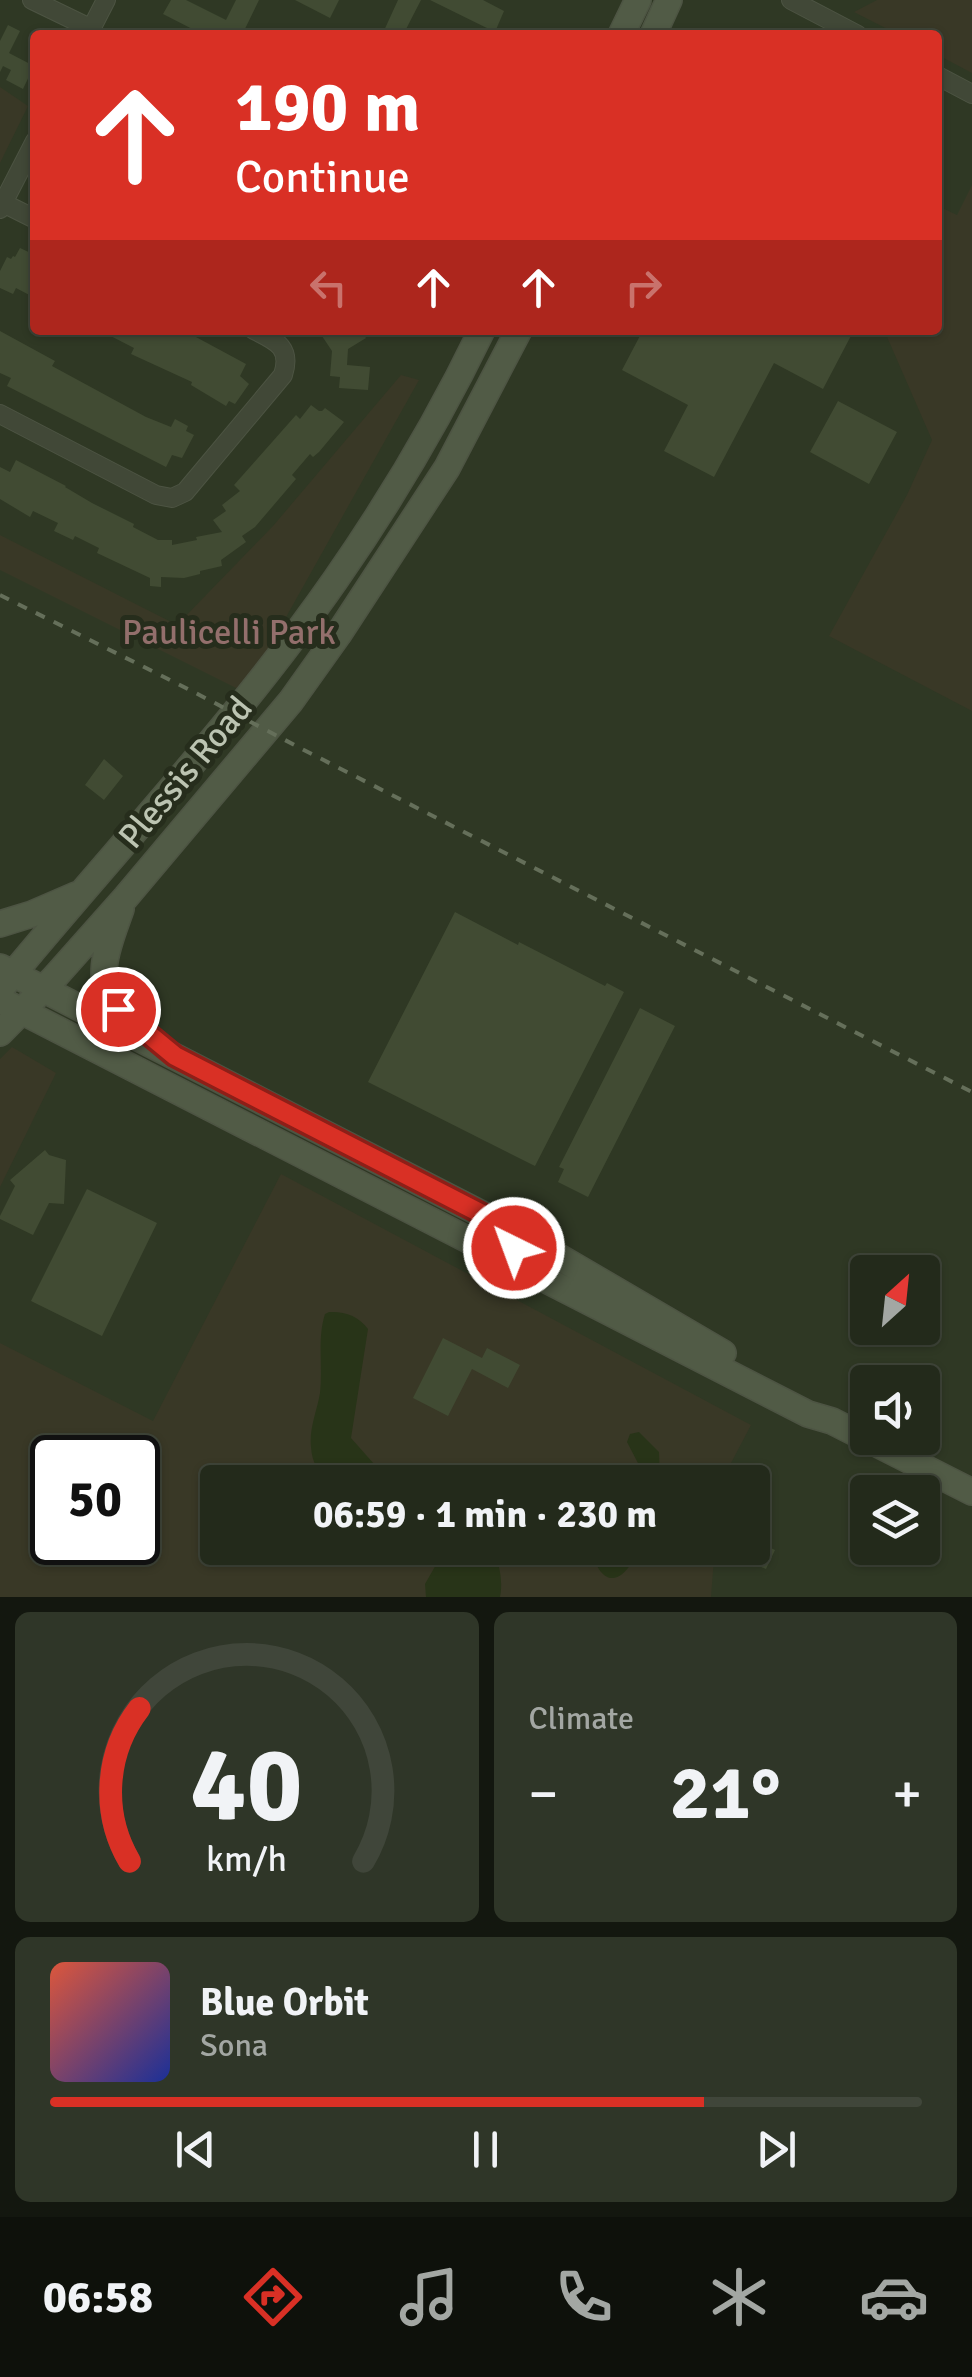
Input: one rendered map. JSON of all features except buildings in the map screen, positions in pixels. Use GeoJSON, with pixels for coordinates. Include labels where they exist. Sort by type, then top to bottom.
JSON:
{"type":"FeatureCollection","features":[{"type":"Feature","properties":{"kind":"main road"},"geometry":{"type":"LineString","coordinates":[[623,30],[638,0]]}},
{"type":"Feature","properties":{"kind":"main road"},"geometry":{"type":"LineString","coordinates":[[655,30],[670,0]]}},
{"type":"Feature","properties":{"kind":"main road","name":"Plessis Road"},"geometry":{"type":"LineString","coordinates":[[4,977],[204,747],[334,582],[419,450],[479,335]]}},
{"type":"Feature","properties":{"kind":"main road","name":"Plessis Road"},"geometry":{"type":"LineString","coordinates":[[0,1033],[11,1005],[42,989],[126,897],[291,700],[447,468],[516,335]]}},
{"type":"Feature","properties":{"kind":"main road"},"geometry":{"type":"LineString","coordinates":[[0,924],[81,893]]}},
{"type":"Feature","properties":{"kind":"main road"},"geometry":{"type":"LineString","coordinates":[[126,897],[104,957],[109,996],[118,1009],[175,1056]]}},
{"type":"Feature","properties":{"kind":"main road"},"geometry":{"type":"LineString","coordinates":[[4,977],[42,989],[511,1229],[812,1405],[832,1421]]}},
{"type":"Feature","properties":{"kind":"main road"},"geometry":{"type":"LineString","coordinates":[[11,1005],[808,1414],[832,1421],[972,1492]]}},
{"type":"Feature","properties":{"kind":"main road"},"geometry":{"type":"LineString","coordinates":[[250,1129],[266,1102]]}},
{"type":"Feature","properties":{"kind":"main road"},"geometry":{"type":"LineString","coordinates":[[511,1229],[511,1260]]}},
{"type":"Feature","properties":{"kind":"street"},"geometry":{"type":"LineString","coordinates":[[32,0],[86,30]]}},
{"type":"Feature","properties":{"kind":"street"},"geometry":{"type":"LineString","coordinates":[[91,30],[106,0]]}},
{"type":"Feature","properties":{"kind":"street"},"geometry":{"type":"LineString","coordinates":[[791,0],[848,30]]}},
{"type":"Feature","properties":{"kind":"street"},"geometry":{"type":"LineString","coordinates":[[942,78],[972,94]]}},
{"type":"Feature","properties":{"kind":"street"},"geometry":{"type":"LineString","coordinates":[[30,151],[2,206],[30,217]]}},
{"type":"Feature","properties":{"kind":"street"},"geometry":{"type":"LineString","coordinates":[[0,414],[156,495],[172,498],[185,492],[283,375],[285,352],[264,335]]}},
{"type":"Feature","properties":{"kind":"green space"},"geometry":{"type":"Polygon","coordinates":[[[877,0],[972,0],[972,73],[942,57],[942,30],[889,30],[854,12],[877,0]]]}},
{"type":"Feature","properties":{"kind":"green space"},"geometry":{"type":"Polygon","coordinates":[[[0,87],[28,106],[0,163],[0,87]]]}},
{"type":"Feature","properties":{"kind":"green space"},"geometry":{"type":"Polygon","coordinates":[[[972,185],[972,711],[829,636],[907,495],[932,440],[886,335],[942,335],[942,208],[957,215],[972,185]]]}},
{"type":"Feature","properties":{"kind":"green space","name":"Paulicelli Park"},"geometry":{"type":"Polygon","coordinates":[[[401,375],[419,380],[244,692],[0,570],[0,535],[177,625],[273,526],[401,375]]]}},
{"type":"Feature","properties":{"kind":"green space"},"geometry":{"type":"Polygon","coordinates":[[[12,1047],[56,1073],[0,1187],[0,1059],[12,1047]]]}},
{"type":"Feature","properties":{"kind":"green space"},"geometry":{"type":"Polygon","coordinates":[[[281,1174],[751,1425],[730,1465],[200,1465],[200,1565],[713,1565],[711,1597],[0,1597],[0,1343],[153,1421],[281,1174]]]}},
{"type":"Feature","properties":{"kind":"shaded area"},"geometry":{"type":"Polygon","coordinates":[[[325,1314],[351,1315],[368,1329],[351,1438],[375,1465],[314,1462],[311,1433],[320,1393],[325,1314]]]}},
{"type":"Feature","properties":{"kind":"shaded area"},"geometry":{"type":"Polygon","coordinates":[[[639,1432],[659,1452],[659,1465],[639,1465],[627,1442],[630,1434],[639,1432]]]}},
{"type":"Feature","properties":{"kind":"shaded area"},"geometry":{"type":"Polygon","coordinates":[[[436,1565],[498,1565],[500,1570],[500,1597],[426,1597],[425,1584],[436,1565]]]}},
{"type":"Feature","properties":{"kind":"shaded area"},"geometry":{"type":"Polygon","coordinates":[[[597,1565],[630,1565],[614,1578],[601,1572],[597,1565]]]}},
{"type":"Feature","properties":{"kind":"railway"},"geometry":{"type":"LineString","coordinates":[[0,595],[972,1092]]}},
{"type":"Feature","properties":{"kind":"route"},"geometry":{"type":"LineString","coordinates":[[118,1009],[175,1056],[511,1229],[514,1248]]}}]}
